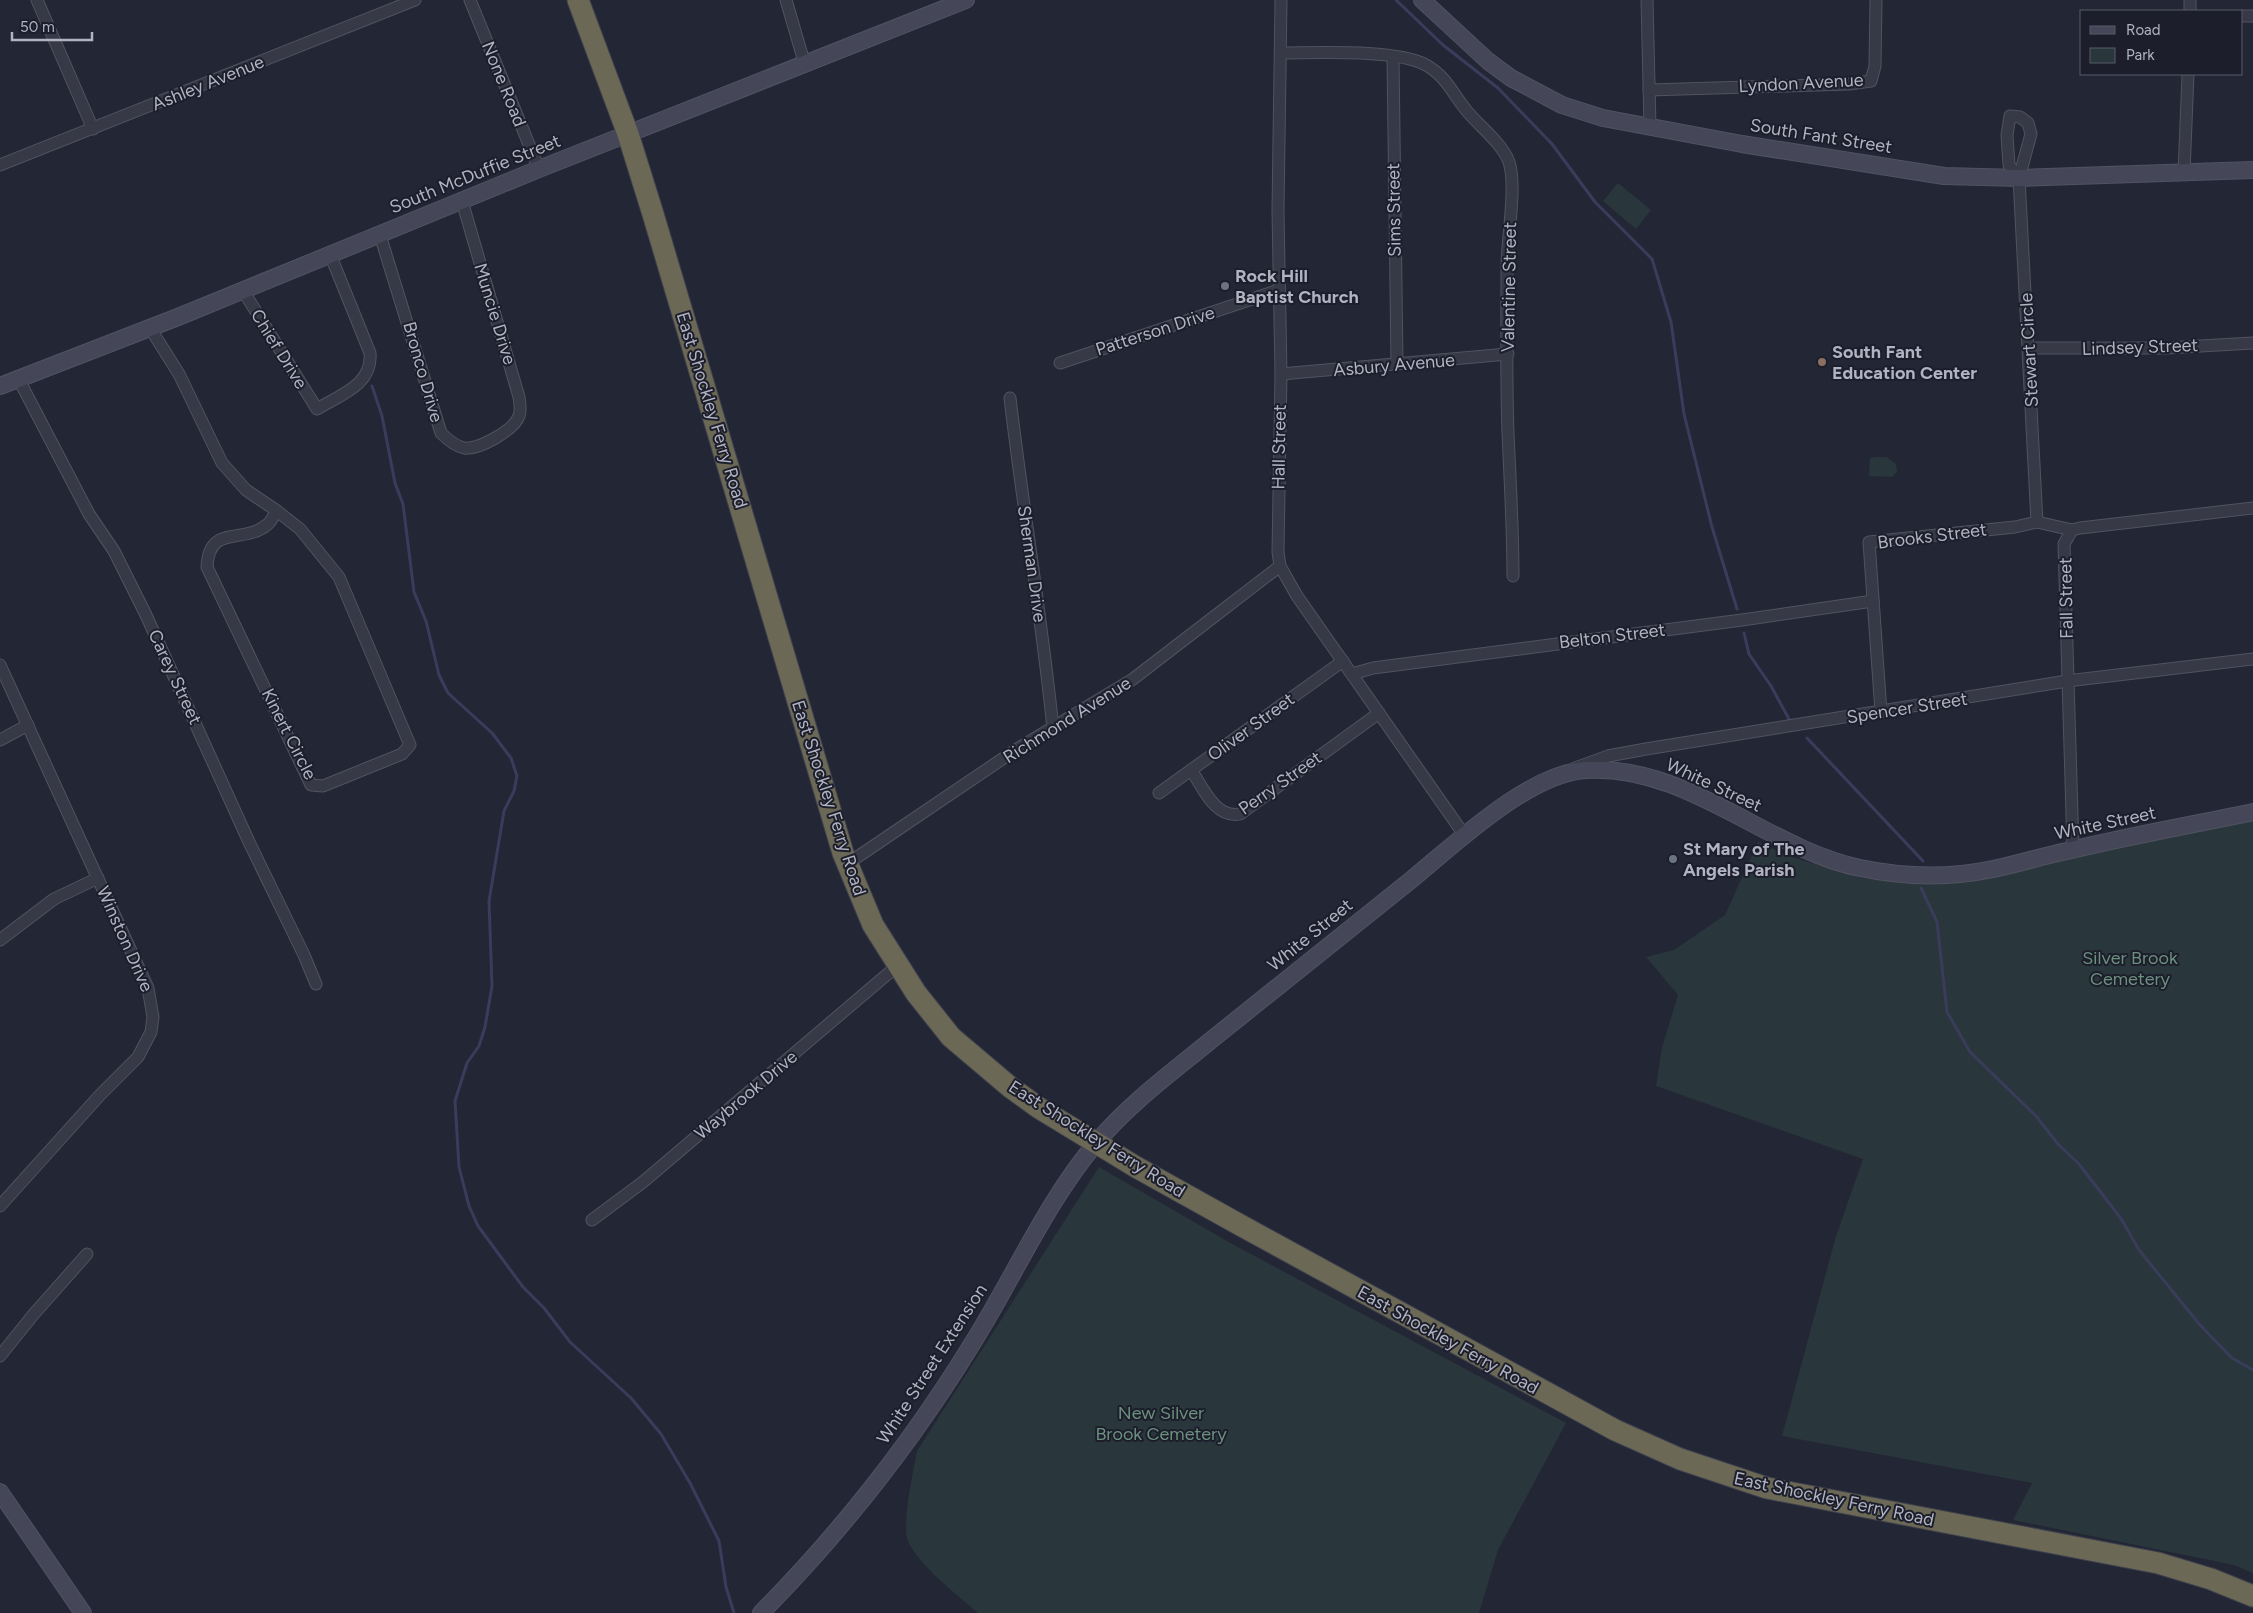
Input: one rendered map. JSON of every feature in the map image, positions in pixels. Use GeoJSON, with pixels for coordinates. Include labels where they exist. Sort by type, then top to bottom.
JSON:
{"type":"FeatureCollection","features":[{"type":"Feature","properties":{"kind":"highway","name":"East Shockley Ferry Road"},"geometry":{"type":"LineString","coordinates":[[578,0],[628,134],[847,864],[873,925],[897,966],[939,1023],[977,1060],[1039,1108],[1096,1143],[1308,1263],[1576,1410],[1636,1441],[1680,1460],[1741,1481],[1802,1496],[2158,1563],[2212,1580],[2253,1596]]}},
{"type":"Feature","properties":{"kind":"street"},"geometry":{"type":"LineString","coordinates":[[37,0],[93,129]]}},
{"type":"Feature","properties":{"kind":"street","name":"Ashley Avenue"},"geometry":{"type":"LineString","coordinates":[[0,165],[415,0]]}},
{"type":"Feature","properties":{"kind":"street","name":"None Road"},"geometry":{"type":"LineString","coordinates":[[470,0],[539,169]]}},
{"type":"Feature","properties":{"kind":"street"},"geometry":{"type":"LineString","coordinates":[[786,0],[805,65]]}},
{"type":"Feature","properties":{"kind":"street","name":"South McDuffie Street"},"geometry":{"type":"LineString","coordinates":[[0,386],[150,328],[539,169],[966,0]]}},
{"type":"Feature","properties":{"kind":"street","name":"Hall Street"},"geometry":{"type":"LineString","coordinates":[[1281,0],[1279,290],[1281,374],[1278,424],[1278,552],[1280,566],[1297,596],[1465,836]]}},
{"type":"Feature","properties":{"kind":"street","name":"South Fant Street"},"geometry":{"type":"LineString","coordinates":[[1422,0],[1488,61],[1523,86],[1575,110],[1650,126],[1944,176],[2019,178],[2184,174],[2253,170]]}},
{"type":"Feature","properties":{"kind":"street"},"geometry":{"type":"LineString","coordinates":[[1647,0],[1650,126]]}},
{"type":"Feature","properties":{"kind":"street","name":"Lyndon Avenue"},"geometry":{"type":"LineString","coordinates":[[1650,90],[1727,86],[1849,84],[1871,81],[1875,66],[1876,0]]}},
{"type":"Feature","properties":{"kind":"street","name":"Valentine Street"},"geometry":{"type":"LineString","coordinates":[[1281,53],[1361,54],[1412,59],[1436,71],[1450,86],[1465,109],[1499,146],[1509,160],[1512,178],[1507,264],[1508,431],[1513,576]]}},
{"type":"Feature","properties":{"kind":"street","name":"Sims Street"},"geometry":{"type":"LineString","coordinates":[[1393,58],[1397,363]]}},
{"type":"Feature","properties":{"kind":"street"},"geometry":{"type":"LineString","coordinates":[[2184,174],[2188,75]]}},
{"type":"Feature","properties":{"kind":"street","name":"Stewart Circle"},"geometry":{"type":"LineString","coordinates":[[2019,178],[2008,165],[2010,116],[2020,116],[2028,123],[2031,134],[2019,178],[2037,522]]}},
{"type":"Feature","properties":{"kind":"street","name":"Muncie Drive"},"geometry":{"type":"LineString","coordinates":[[462,201],[519,397],[519,416],[512,426]]}},
{"type":"Feature","properties":{"kind":"street","name":"Bronco Drive"},"geometry":{"type":"LineString","coordinates":[[380,235],[442,433],[448,440],[464,448],[474,447],[496,438],[512,426]]}},
{"type":"Feature","properties":{"kind":"street","name":"Chief Drive"},"geometry":{"type":"LineString","coordinates":[[242,289],[316,409],[357,386],[369,371],[371,363],[370,353],[330,254]]}},
{"type":"Feature","properties":{"kind":"street","name":"Patterson Drive"},"geometry":{"type":"LineString","coordinates":[[1060,364],[1279,290]]}},
{"type":"Feature","properties":{"kind":"street","name":"Kinert Circle"},"geometry":{"type":"LineString","coordinates":[[150,328],[179,374],[222,463],[246,490],[277,511],[300,530],[338,577],[410,745],[402,754],[323,786],[312,785],[207,568],[208,553],[211,546],[224,539],[267,525],[277,511]]}},
{"type":"Feature","properties":{"kind":"street","name":"Lindsey Street"},"geometry":{"type":"LineString","coordinates":[[2028,348],[2166,348],[2253,343]]}},
{"type":"Feature","properties":{"kind":"street","name":"Asbury Avenue"},"geometry":{"type":"LineString","coordinates":[[1281,374],[1508,354]]}},
{"type":"Feature","properties":{"kind":"street","name":"Carey Street"},"geometry":{"type":"LineString","coordinates":[[18,378],[89,514],[114,551],[146,614],[316,984]]}},
{"type":"Feature","properties":{"kind":"street","name":"Sherman Drive"},"geometry":{"type":"LineString","coordinates":[[1010,398],[1028,547],[1047,668],[1052,729]]}},
{"type":"Feature","properties":{"kind":"street"},"geometry":{"type":"LineString","coordinates":[[2072,530],[2253,508]]}},
{"type":"Feature","properties":{"kind":"street","name":"Brooks Street"},"geometry":{"type":"LineString","coordinates":[[1881,712],[1869,542],[2015,527],[2037,522],[2072,530]]}},
{"type":"Feature","properties":{"kind":"street","name":"Fall Street"},"geometry":{"type":"LineString","coordinates":[[2072,530],[2064,544],[2073,849]]}},
{"type":"Feature","properties":{"kind":"street","name":"Richmond Avenue"},"geometry":{"type":"LineString","coordinates":[[847,864],[1017,749],[1133,679],[1280,566]]}},
{"type":"Feature","properties":{"kind":"street","name":"Belton Street"},"geometry":{"type":"LineString","coordinates":[[1352,674],[1373,668],[1873,601]]}},
{"type":"Feature","properties":{"kind":"street","name":"Spencer Street"},"geometry":{"type":"LineString","coordinates":[[1564,773],[1589,761],[1611,755],[2067,681],[2253,659]]}},
{"type":"Feature","properties":{"kind":"street","name":"Oliver Street"},"geometry":{"type":"LineString","coordinates":[[1159,793],[1343,660]]}},
{"type":"Feature","properties":{"kind":"street","name":"Winston Drive"},"geometry":{"type":"LineString","coordinates":[[0,665],[148,988],[152,1002],[151,1032],[138,1058],[100,1095],[0,1206]]}},
{"type":"Feature","properties":{"kind":"street","name":"Perry Street"},"geometry":{"type":"LineString","coordinates":[[1191,770],[1218,810],[1229,815],[1240,814],[1379,713]]}},
{"type":"Feature","properties":{"kind":"street"},"geometry":{"type":"LineString","coordinates":[[0,740],[28,725]]}},
{"type":"Feature","properties":{"kind":"street","name":"White Street"},"geometry":{"type":"LineString","coordinates":[[1096,1143],[1146,1094],[1465,836],[1530,788],[1564,773],[1610,770],[1647,777],[1690,792],[1782,840],[1815,854],[1862,868],[1897,874],[1940,875],[1988,870],[2073,849],[2253,812]]}},
{"type":"Feature","properties":{"kind":"street"},"geometry":{"type":"LineString","coordinates":[[0,940],[54,899],[98,878]]}},
{"type":"Feature","properties":{"kind":"street","name":"Waybrook Drive"},"geometry":{"type":"LineString","coordinates":[[592,1220],[643,1182],[897,966]]}},
{"type":"Feature","properties":{"kind":"street","name":"White Street Extension"},"geometry":{"type":"LineString","coordinates":[[761,1613],[835,1534],[919,1427],[976,1339],[1077,1168],[1096,1143]]}},
{"type":"Feature","properties":{"kind":"street"},"geometry":{"type":"LineString","coordinates":[[0,1356],[32,1315],[87,1254]]}},
{"type":"Feature","properties":{"kind":"street"},"geometry":{"type":"LineString","coordinates":[[0,1492],[82,1613]]}},
{"type":"Feature","properties":{"kind":"green space"},"geometry":{"type":"Polygon","coordinates":[[[1618,183],[1651,210],[1636,229],[1603,201],[1618,183]]]}},
{"type":"Feature","properties":{"kind":"green space"},"geometry":{"type":"Polygon","coordinates":[[[1887,457],[1896,464],[1897,472],[1892,477],[1869,476],[1870,458],[1887,457]]]}},
{"type":"Feature","properties":{"kind":"green space","name":"Silver Brook Cemetery"},"geometry":{"type":"Polygon","coordinates":[[[2253,815],[2253,1573],[2234,1565],[2013,1520],[2032,1483],[1782,1436],[1836,1236],[1863,1159],[1656,1086],[1662,1047],[1678,995],[1646,957],[1674,950],[1725,915],[1758,842],[1788,856],[1862,878],[1906,883],[1957,880],[2253,815]]]}},
{"type":"Feature","properties":{"kind":"green space","name":"New Silver Brook Cemetery"},"geometry":{"type":"Polygon","coordinates":[[[1099,1167],[1234,1245],[1566,1423],[1498,1550],[1479,1613],[978,1613],[927,1568],[911,1547],[906,1529],[909,1495],[917,1451],[1099,1167]]]}},
{"type":"Feature","properties":{"kind":"waterway"},"geometry":{"type":"LineString","coordinates":[[1396,0],[1443,45],[1498,88],[1552,144],[1595,202],[1652,259],[1671,322],[1684,414],[1712,527],[1737,609]]}},
{"type":"Feature","properties":{"kind":"waterway"},"geometry":{"type":"LineString","coordinates":[[372,386],[382,416],[395,483],[403,504],[414,592],[426,621],[439,675],[448,693],[492,733],[511,758],[517,776],[514,791],[504,811],[489,901],[492,986],[485,1027],[479,1046],[467,1063],[455,1101],[459,1167],[469,1206],[478,1226],[523,1287],[544,1308],[570,1342],[631,1398],[661,1434],[690,1483],[719,1541],[726,1587],[734,1613]]}},
{"type":"Feature","properties":{"kind":"waterway"},"geometry":{"type":"LineString","coordinates":[[1744,633],[1749,654],[1771,686],[1789,719]]}},
{"type":"Feature","properties":{"kind":"waterway"},"geometry":{"type":"LineString","coordinates":[[1807,738],[1923,861]]}},
{"type":"Feature","properties":{"kind":"waterway"},"geometry":{"type":"LineString","coordinates":[[1921,888],[1937,922],[1947,1012],[1970,1052],[2036,1116],[2058,1144],[2079,1164],[2122,1220],[2139,1250],[2200,1325],[2232,1358],[2253,1370]]}},
{"type":"Feature","properties":{"kind":"place","name":"Rock Hill Baptist Church"},"geometry":{"type":"Point","coordinates":[1225,286]}},
{"type":"Feature","properties":{"kind":"place","name":"South Fant Education Center"},"geometry":{"type":"Point","coordinates":[1822,362]}},
{"type":"Feature","properties":{"kind":"place","name":"St Mary of The Angels Parish"},"geometry":{"type":"Point","coordinates":[1673,859]}}]}
